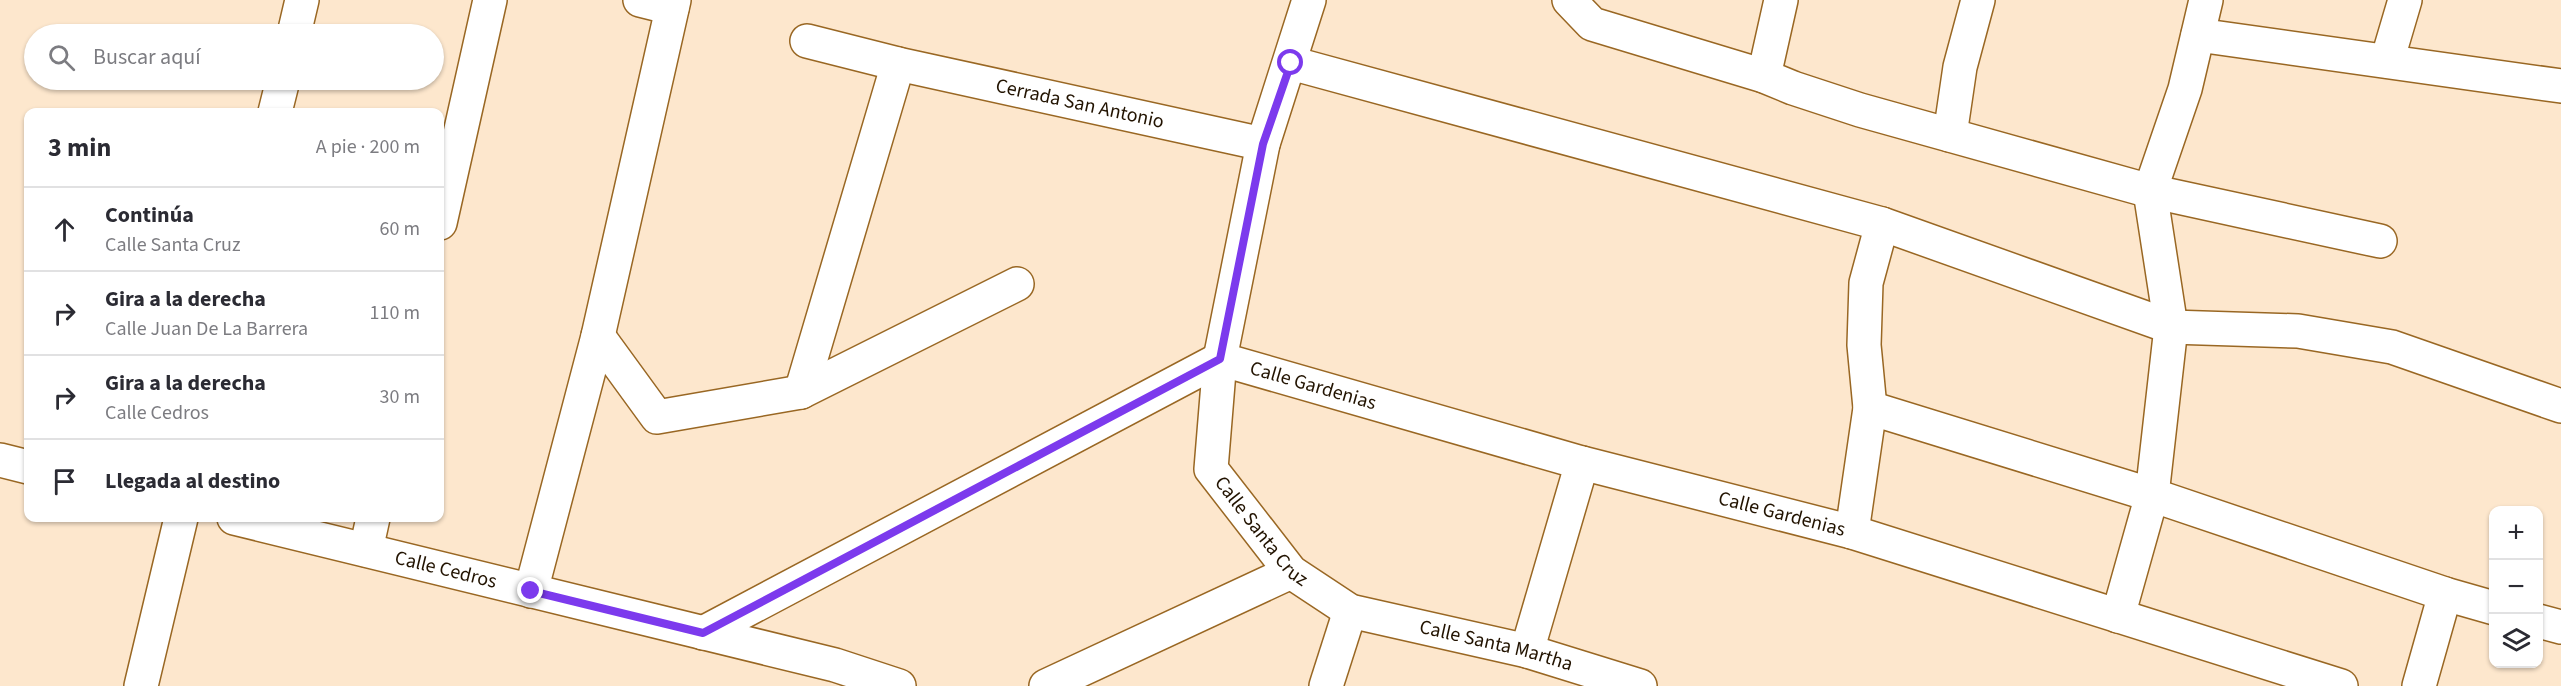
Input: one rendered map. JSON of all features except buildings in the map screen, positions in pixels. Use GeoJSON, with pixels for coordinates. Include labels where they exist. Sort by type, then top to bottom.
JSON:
{"type":"FeatureCollection","features":[{"type":"Feature","properties":{"kind":"street"},"geometry":{"type":"LineString","coordinates":[[296,24],[302,0]]}},
{"type":"Feature","properties":{"kind":"street"},"geometry":{"type":"LineString","coordinates":[[444,205],[489,0]]}},
{"type":"Feature","properties":{"kind":"street"},"geometry":{"type":"LineString","coordinates":[[531,591],[598,336],[673,4],[640,0]]}},
{"type":"Feature","properties":{"kind":"street","name":"Calle Santa Cruz"},"geometry":{"type":"LineString","coordinates":[[1310,0],[1263,144],[1220,359],[1211,469],[1291,572],[1350,611]]}},
{"type":"Feature","properties":{"kind":"street"},"geometry":{"type":"LineString","coordinates":[[1569,0],[1592,24],[1764,76],[1860,110],[2150,191],[2380,240]]}},
{"type":"Feature","properties":{"kind":"street"},"geometry":{"type":"LineString","coordinates":[[1764,76],[1782,0]]}},
{"type":"Feature","properties":{"kind":"street"},"geometry":{"type":"LineString","coordinates":[[1950,135],[1959,67],[1978,0]]}},
{"type":"Feature","properties":{"kind":"street"},"geometry":{"type":"LineString","coordinates":[[2118,616],[2152,495],[2171,327],[2150,191],[2185,89],[2206,0]]}},
{"type":"Feature","properties":{"kind":"street"},"geometry":{"type":"LineString","coordinates":[[2387,60],[2405,0]]}},
{"type":"Feature","properties":{"kind":"street"},"geometry":{"type":"LineString","coordinates":[[2198,35],[2561,86]]}},
{"type":"Feature","properties":{"kind":"street","name":"Cerrada San Antonio"},"geometry":{"type":"LineString","coordinates":[[807,41],[898,64],[1263,144]]}},
{"type":"Feature","properties":{"kind":"street"},"geometry":{"type":"LineString","coordinates":[[1291,63],[1882,224],[2171,327],[2298,331],[2392,347],[2561,406]]}},
{"type":"Feature","properties":{"kind":"street"},"geometry":{"type":"LineString","coordinates":[[801,392],[898,64]]}},
{"type":"Feature","properties":{"kind":"street"},"geometry":{"type":"LineString","coordinates":[[276,108],[280,90]]}},
{"type":"Feature","properties":{"kind":"street"},"geometry":{"type":"LineString","coordinates":[[1852,532],[1870,408],[1864,345],[1866,283],[1882,224]]}},
{"type":"Feature","properties":{"kind":"street"},"geometry":{"type":"LineString","coordinates":[[598,336],[657,417],[801,392],[1017,284]]}},
{"type":"Feature","properties":{"kind":"street"},"geometry":{"type":"LineString","coordinates":[[703,633],[1220,359]]}},
{"type":"Feature","properties":{"kind":"street","name":"Calle Gardenias"},"geometry":{"type":"LineString","coordinates":[[1220,359],[1582,463],[1852,532],[2340,686]]}},
{"type":"Feature","properties":{"kind":"street"},"geometry":{"type":"LineString","coordinates":[[1870,408],[2152,495],[2489,607]]}},
{"type":"Feature","properties":{"kind":"street"},"geometry":{"type":"LineString","coordinates":[[0,460],[24,466]]}},
{"type":"Feature","properties":{"kind":"street"},"geometry":{"type":"LineString","coordinates":[[1527,651],[1582,463]]}},
{"type":"Feature","properties":{"kind":"street"},"geometry":{"type":"LineString","coordinates":[[141,686],[180,522]]}},
{"type":"Feature","properties":{"kind":"street","name":"Calle Cedros"},"geometry":{"type":"LineString","coordinates":[[250,522],[703,633],[832,676],[899,686]]}},
{"type":"Feature","properties":{"kind":"street"},"geometry":{"type":"LineString","coordinates":[[366,550],[372,522]]}},
{"type":"Feature","properties":{"kind":"street"},"geometry":{"type":"LineString","coordinates":[[1046,686],[1291,572]]}},
{"type":"Feature","properties":{"kind":"street"},"geometry":{"type":"LineString","coordinates":[[2419,686],[2445,594]]}},
{"type":"Feature","properties":{"kind":"street"},"geometry":{"type":"LineString","coordinates":[[1326,686],[1350,611]]}},
{"type":"Feature","properties":{"kind":"street","name":"Calle Santa Martha"},"geometry":{"type":"LineString","coordinates":[[1350,611],[1527,651],[1640,686]]}},
{"type":"Feature","properties":{"kind":"street"},"geometry":{"type":"LineString","coordinates":[[2543,622],[2561,627]]}},
{"type":"Feature","properties":{"kind":"route"},"geometry":{"type":"LineString","coordinates":[[531,591],[703,633],[1220,359],[1263,144],[1291,63]]}}]}
